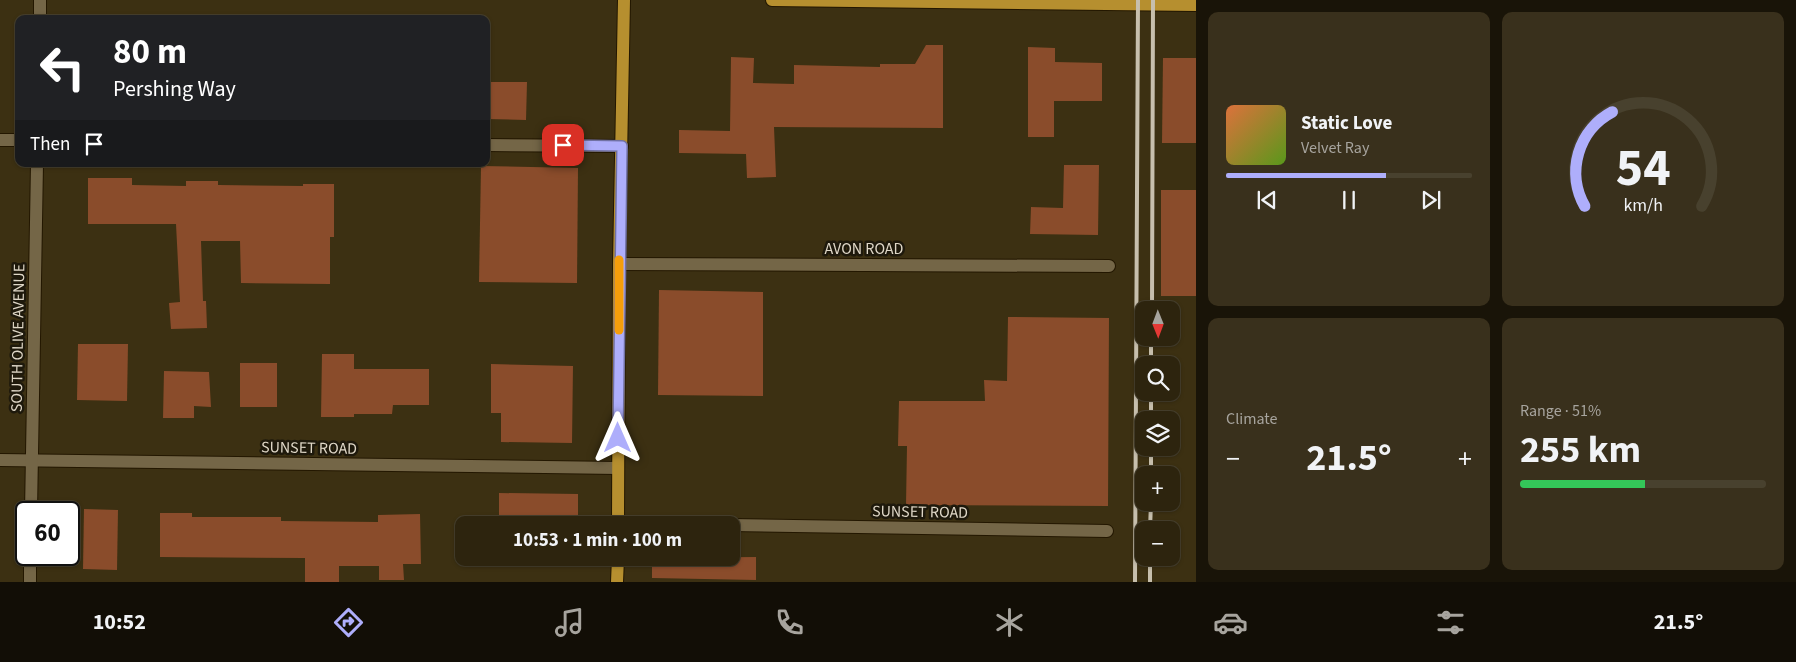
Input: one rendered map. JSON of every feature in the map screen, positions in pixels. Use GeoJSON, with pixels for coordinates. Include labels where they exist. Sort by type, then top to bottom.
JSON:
{"type":"FeatureCollection","features":[{"type":"Feature","properties":{"kind":"main road"},"geometry":{"type":"LineString","coordinates":[[618,516],[619,264],[624,0]]}},
{"type":"Feature","properties":{"kind":"main road"},"geometry":{"type":"LineString","coordinates":[[772,0],[1196,5]]}},
{"type":"Feature","properties":{"kind":"main road"},"geometry":{"type":"LineString","coordinates":[[617,582],[618,566]]}},
{"type":"Feature","properties":{"kind":"street"},"geometry":{"type":"LineString","coordinates":[[40,0],[40,15]]}},
{"type":"Feature","properties":{"kind":"street"},"geometry":{"type":"LineString","coordinates":[[0,140],[15,140]]}},
{"type":"Feature","properties":{"kind":"street"},"geometry":{"type":"LineString","coordinates":[[490,145],[622,146]]}},
{"type":"Feature","properties":{"kind":"street","name":"SOUTH OLIVE AVENUE"},"geometry":{"type":"LineString","coordinates":[[31,501],[37,167]]}},
{"type":"Feature","properties":{"kind":"street","name":"AVON ROAD"},"geometry":{"type":"LineString","coordinates":[[619,264],[1109,266]]}},
{"type":"Feature","properties":{"kind":"street","name":"SUNSET ROAD"},"geometry":{"type":"LineString","coordinates":[[0,460],[618,468]]}},
{"type":"Feature","properties":{"kind":"street","name":"SUNSET ROAD"},"geometry":{"type":"LineString","coordinates":[[740,525],[1107,531]]}},
{"type":"Feature","properties":{"kind":"street"},"geometry":{"type":"LineString","coordinates":[[30,566],[30,582]]}},
{"type":"Feature","properties":{"kind":"building"},"geometry":{"type":"Polygon","coordinates":[[[926,45],[943,45],[943,128],[774,127],[776,177],[747,178],[746,154],[679,153],[679,130],[730,131],[731,57],[754,58],[753,83],[794,84],[794,65],[880,67],[880,64],[915,64],[926,45]]]}},
{"type":"Feature","properties":{"kind":"building"},"geometry":{"type":"Polygon","coordinates":[[[1028,47],[1055,48],[1055,62],[1102,63],[1102,101],[1054,101],[1054,137],[1028,137],[1028,47]]]}},
{"type":"Feature","properties":{"kind":"building"},"geometry":{"type":"Polygon","coordinates":[[[1163,58],[1196,58],[1196,143],[1162,143],[1163,58]]]}},
{"type":"Feature","properties":{"kind":"building"},"geometry":{"type":"Polygon","coordinates":[[[490,82],[527,82],[526,120],[490,119],[490,82]]]}},
{"type":"Feature","properties":{"kind":"building"},"geometry":{"type":"Polygon","coordinates":[[[1064,165],[1099,165],[1098,235],[1030,234],[1031,207],[1063,208],[1064,165]]]}},
{"type":"Feature","properties":{"kind":"building"},"geometry":{"type":"Polygon","coordinates":[[[481,167],[578,168],[577,283],[479,282],[481,167]]]}},
{"type":"Feature","properties":{"kind":"building"},"geometry":{"type":"Polygon","coordinates":[[[88,178],[132,178],[132,185],[186,186],[186,181],[218,181],[218,185],[303,186],[303,184],[334,184],[334,237],[330,237],[330,284],[241,283],[240,241],[201,241],[203,301],[206,301],[207,328],[171,329],[169,303],[180,302],[176,224],[88,224],[88,178]]]}},
{"type":"Feature","properties":{"kind":"building"},"geometry":{"type":"Polygon","coordinates":[[[1161,190],[1196,190],[1196,296],[1161,296],[1161,190]]]}},
{"type":"Feature","properties":{"kind":"building"},"geometry":{"type":"Polygon","coordinates":[[[659,290],[763,292],[763,396],[658,395],[659,290]]]}},
{"type":"Feature","properties":{"kind":"building"},"geometry":{"type":"Polygon","coordinates":[[[1008,317],[1109,318],[1108,506],[906,505],[907,446],[898,446],[899,401],[985,401],[984,380],[1007,381],[1008,317]]]}},
{"type":"Feature","properties":{"kind":"building"},"geometry":{"type":"Polygon","coordinates":[[[78,344],[128,344],[127,401],[77,400],[78,344]]]}},
{"type":"Feature","properties":{"kind":"building"},"geometry":{"type":"Polygon","coordinates":[[[322,354],[354,354],[354,369],[429,369],[429,405],[393,405],[392,414],[354,414],[354,417],[321,417],[322,354]]]}},
{"type":"Feature","properties":{"kind":"building"},"geometry":{"type":"Polygon","coordinates":[[[240,363],[277,363],[277,407],[240,407],[240,363]]]}},
{"type":"Feature","properties":{"kind":"building"},"geometry":{"type":"Polygon","coordinates":[[[491,364],[573,366],[572,443],[501,442],[501,413],[491,413],[491,364]]]}},
{"type":"Feature","properties":{"kind":"building"},"geometry":{"type":"Polygon","coordinates":[[[164,371],[209,372],[211,407],[194,406],[194,418],[163,418],[164,371]]]}},
{"type":"Feature","properties":{"kind":"building"},"geometry":{"type":"Polygon","coordinates":[[[499,493],[578,494],[578,516],[499,516],[499,493]]]}},
{"type":"Feature","properties":{"kind":"building"},"geometry":{"type":"Polygon","coordinates":[[[84,509],[118,510],[117,570],[83,569],[84,509]]]}},
{"type":"Feature","properties":{"kind":"building"},"geometry":{"type":"Polygon","coordinates":[[[160,513],[192,513],[192,517],[281,517],[281,521],[378,522],[378,515],[420,514],[421,564],[403,564],[404,580],[379,580],[379,566],[339,566],[339,582],[305,582],[305,558],[160,557],[160,513]]]}},
{"type":"Feature","properties":{"kind":"building"},"geometry":{"type":"Polygon","coordinates":[[[740,557],[756,557],[756,580],[652,578],[652,566],[740,566],[740,557]]]}},
{"type":"Feature","properties":{"kind":"railway"},"geometry":{"type":"LineString","coordinates":[[1135,582],[1138,0]]}},
{"type":"Feature","properties":{"kind":"railway"},"geometry":{"type":"LineString","coordinates":[[1152,301],[1153,0]]}},
{"type":"Feature","properties":{"kind":"railway"},"geometry":{"type":"LineString","coordinates":[[1151,346],[1151,356]]}},
{"type":"Feature","properties":{"kind":"railway"},"geometry":{"type":"LineString","coordinates":[[1151,401],[1151,411]]}},
{"type":"Feature","properties":{"kind":"railway"},"geometry":{"type":"LineString","coordinates":[[1151,456],[1151,466]]}},
{"type":"Feature","properties":{"kind":"railway"},"geometry":{"type":"LineString","coordinates":[[1150,521],[1151,511]]}},
{"type":"Feature","properties":{"kind":"railway"},"geometry":{"type":"LineString","coordinates":[[1150,566],[1150,582]]}},
{"type":"Feature","properties":{"kind":"slow traffic"},"geometry":{"type":"LineString","coordinates":[[619,260],[619,330]]}},
{"type":"Feature","properties":{"kind":"route"},"geometry":{"type":"LineString","coordinates":[[563,145],[622,146],[618,438]]}}]}
